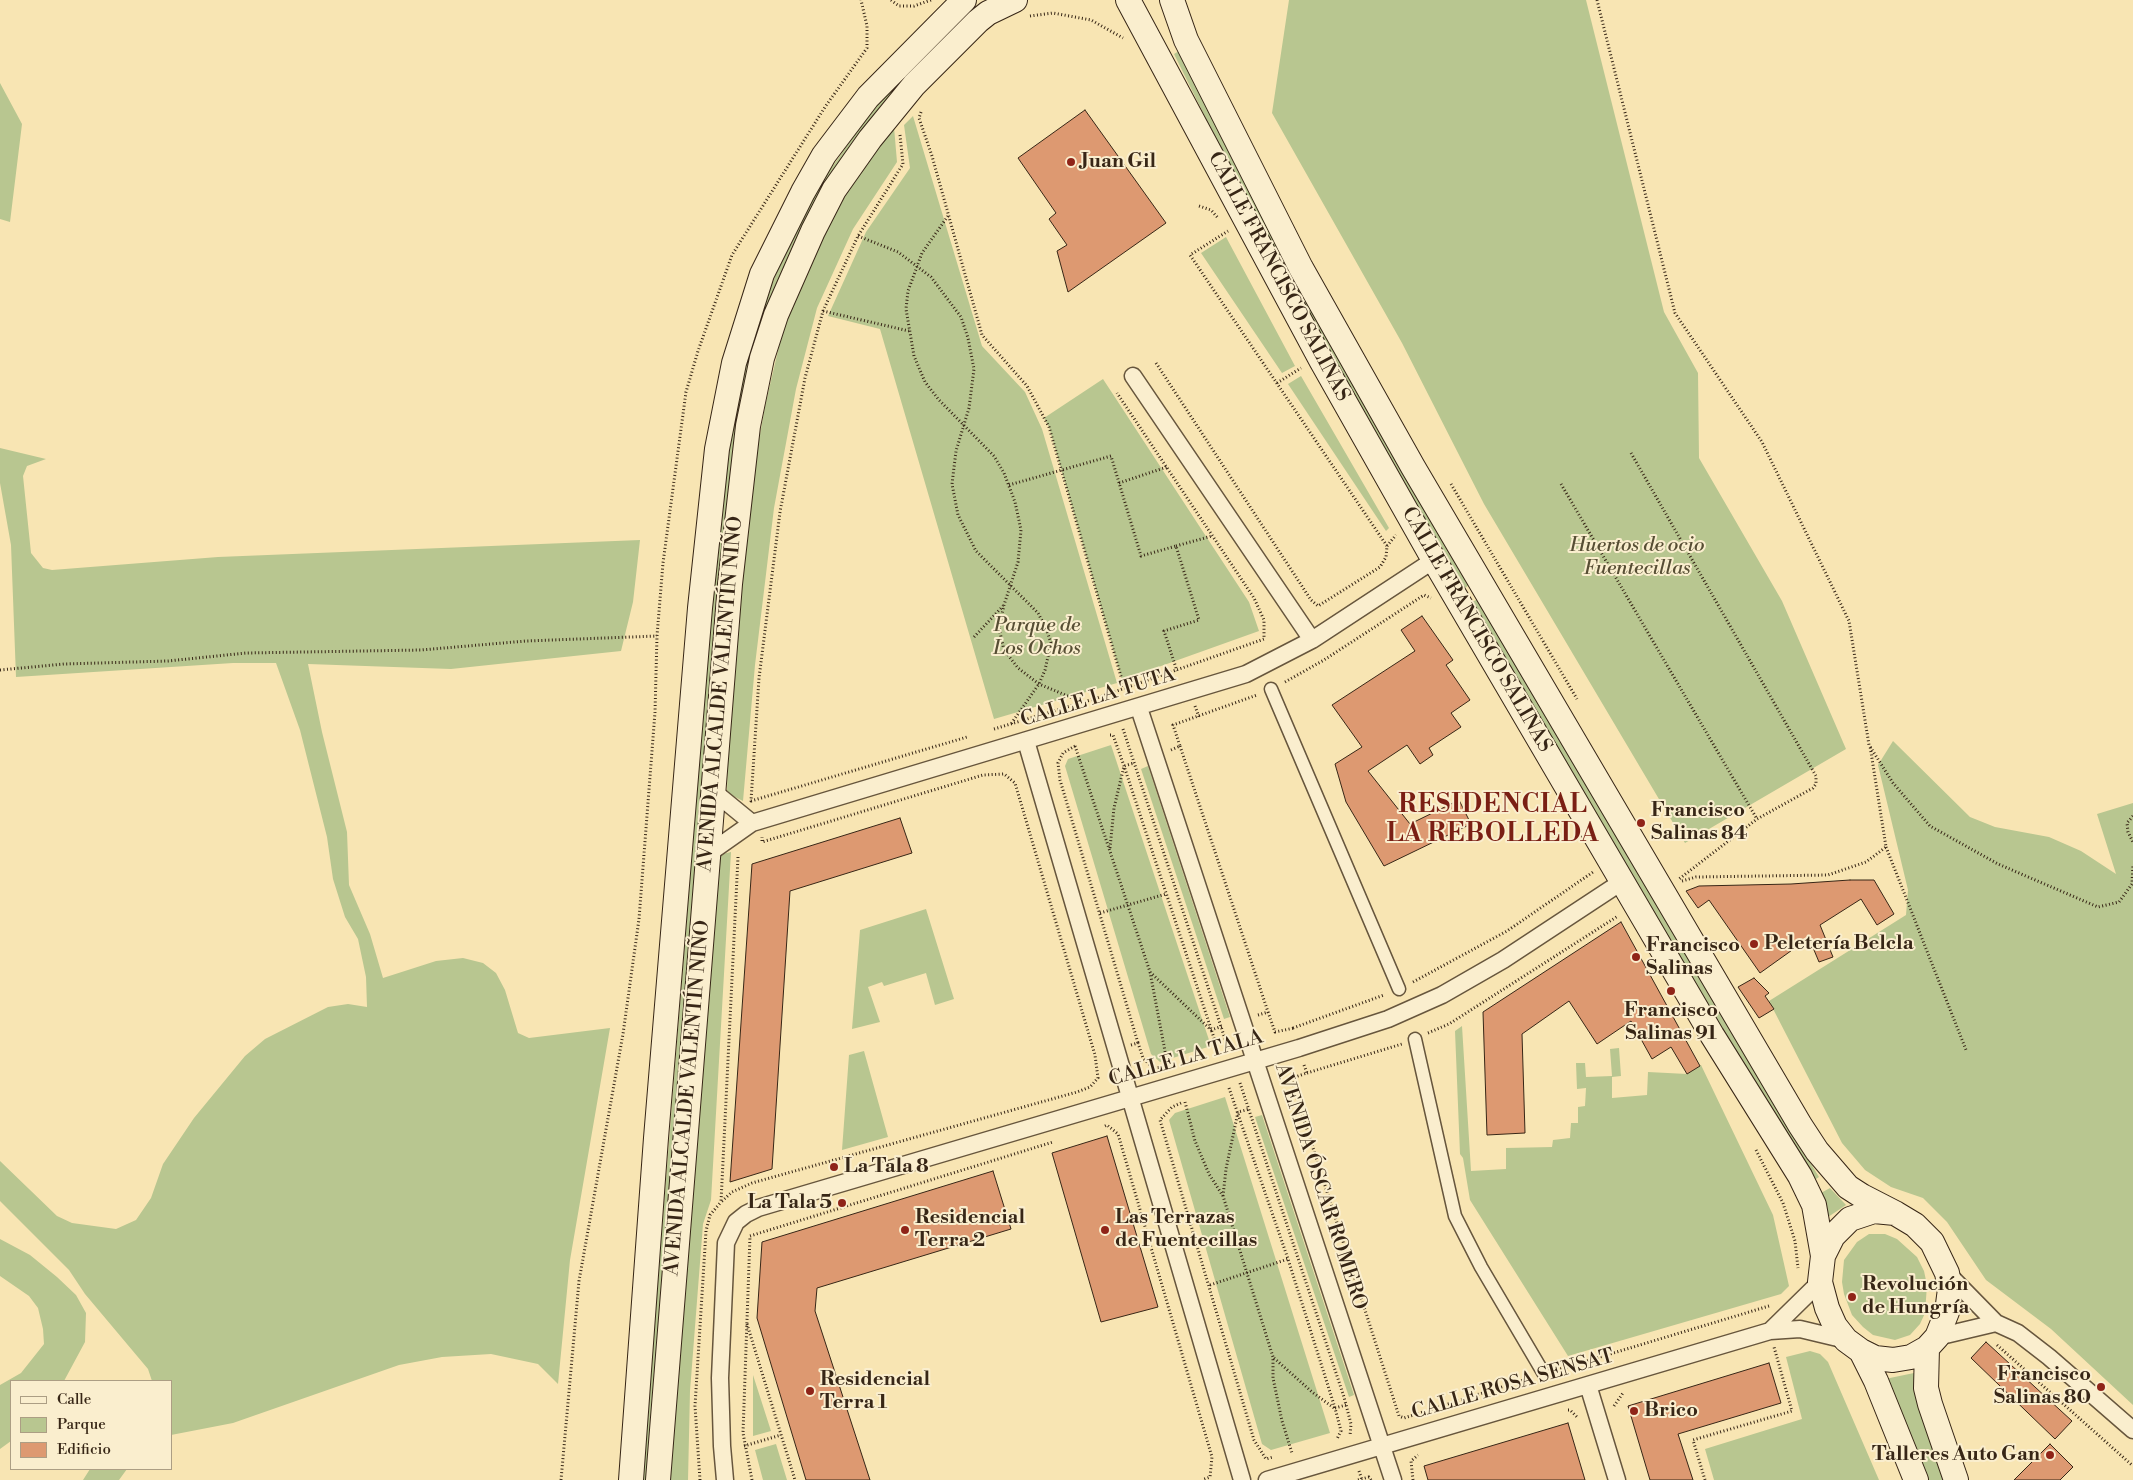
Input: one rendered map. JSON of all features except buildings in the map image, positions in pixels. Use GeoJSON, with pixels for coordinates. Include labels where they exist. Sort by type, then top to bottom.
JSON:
{"type":"FeatureCollection","features":[{"type":"Feature","properties":{"kind":"main road","name":"AVENIDA ALCALDE VALENTÍN NIÑO"},"geometry":{"type":"LineString","coordinates":[[631,1480],[654,1167],[700,608],[717,449],[734,362],[762,274],[802,192],[824,156],[868,97],[964,0]]}},
{"type":"Feature","properties":{"kind":"main road","name":"CALLE FRANCISCO SALINAS"},"geometry":{"type":"LineString","coordinates":[[1128,0],[1321,360],[1434,560],[1709,1029],[1800,1176],[1814,1205],[1823,1256]]}},
{"type":"Feature","properties":{"kind":"main road","name":"CALLE FRANCISCO SALINAS"},"geometry":{"type":"LineString","coordinates":[[1172,0],[1186,40],[1301,268],[1413,467],[1800,1126],[1817,1151],[1848,1187],[1896,1213]]}},
{"type":"Feature","properties":{"kind":"main road","name":"AVENIDA ALCALDE VALENTÍN NIÑO"},"geometry":{"type":"LineString","coordinates":[[658,1480],[738,494],[748,426],[758,378],[776,314],[793,272],[834,190],[870,139],[914,85],[978,21],[988,13],[1020,8]]}},
{"type":"Feature","properties":{"kind":"main road"},"geometry":{"type":"LineString","coordinates":[[1932,1343],[1911,1356],[1893,1360],[1875,1358],[1854,1345],[1835,1326],[1810,1279],[1833,1236],[1850,1219],[1874,1211],[1896,1213],[1915,1225],[1932,1242],[1947,1273],[1950,1289],[1948,1312],[1932,1343],[1926,1388],[1956,1480]]}},
{"type":"Feature","properties":{"kind":"main road"},"geometry":{"type":"LineString","coordinates":[[1854,1345],[1876,1381],[1916,1480]]}},
{"type":"Feature","properties":{"kind":"street"},"geometry":{"type":"LineString","coordinates":[[1133,376],[1312,640]]}},
{"type":"Feature","properties":{"kind":"street","name":"CALLE LA TUTA"},"geometry":{"type":"LineString","coordinates":[[708,854],[756,822],[1139,708],[1246,674],[1312,640],[1434,560]]}},
{"type":"Feature","properties":{"kind":"street"},"geometry":{"type":"LineString","coordinates":[[1271,689],[1399,989]]}},
{"type":"Feature","properties":{"kind":"street","name":"AVENIDA ÓSCAR ROMERO"},"geometry":{"type":"LineString","coordinates":[[1139,708],[1394,1480]]}},
{"type":"Feature","properties":{"kind":"street"},"geometry":{"type":"LineString","coordinates":[[1026,741],[1242,1480]]}},
{"type":"Feature","properties":{"kind":"street"},"geometry":{"type":"LineString","coordinates":[[713,791],[756,822]]}},
{"type":"Feature","properties":{"kind":"street","name":"CALLE LA TALA"},"geometry":{"type":"LineString","coordinates":[[725,1480],[720,1378],[726,1243],[736,1222],[758,1208],[1130,1098],[1388,1019],[1442,996],[1503,960],[1623,881]]}},
{"type":"Feature","properties":{"kind":"street"},"geometry":{"type":"LineString","coordinates":[[1415,1038],[1455,1216],[1481,1267],[1544,1374]]}},
{"type":"Feature","properties":{"kind":"street"},"geometry":{"type":"LineString","coordinates":[[1947,1273],[1996,1323],[2018,1333],[2050,1357],[2133,1430]]}},
{"type":"Feature","properties":{"kind":"street","name":"CALLE ROSA SENSAT"},"geometry":{"type":"LineString","coordinates":[[1772,1339],[1810,1279]]}},
{"type":"Feature","properties":{"kind":"street"},"geometry":{"type":"LineString","coordinates":[[1932,1343],[1996,1323]]}},
{"type":"Feature","properties":{"kind":"street","name":"CALLE ROSA SENSAT"},"geometry":{"type":"LineString","coordinates":[[1267,1480],[1588,1385],[1772,1339],[1800,1329],[1854,1345]]}},
{"type":"Feature","properties":{"kind":"street"},"geometry":{"type":"LineString","coordinates":[[1588,1385],[1617,1480]]}},
{"type":"Feature","properties":{"kind":"path"},"geometry":{"type":"LineString","coordinates":[[892,0],[899,6],[914,6],[932,0]]}},
{"type":"Feature","properties":{"kind":"path"},"geometry":{"type":"LineString","coordinates":[[1597,0],[1675,313],[1762,442],[1849,621],[1886,847],[1966,1050]]}},
{"type":"Feature","properties":{"kind":"path"},"geometry":{"type":"LineString","coordinates":[[1020,8],[1092,20],[1120,35],[1126,42]]}},
{"type":"Feature","properties":{"kind":"path"},"geometry":{"type":"LineString","coordinates":[[919,118],[982,335],[1027,386],[1049,427],[1122,680],[1120,690]]}},
{"type":"Feature","properties":{"kind":"path"},"geometry":{"type":"LineString","coordinates":[[900,131],[903,164],[858,236],[823,311],[805,378],[780,512],[758,678],[750,801],[974,735]]}},
{"type":"Feature","properties":{"kind":"path"},"geometry":{"type":"LineString","coordinates":[[948,215],[922,252],[908,291],[906,309],[914,356],[925,382],[939,400],[994,456],[1009,485],[1015,502],[1021,530],[1018,562],[1004,605],[999,628],[1004,650],[1018,668],[1039,684],[1082,702]]}},
{"type":"Feature","properties":{"kind":"path"},"geometry":{"type":"LineString","coordinates":[[1156,363],[1301,584],[1318,606],[1380,567],[1386,557],[1387,546],[1190,255],[1228,231]]}},
{"type":"Feature","properties":{"kind":"path"},"geometry":{"type":"LineString","coordinates":[[858,236],[898,252],[917,265],[946,296],[961,317],[968,338],[974,369],[969,408],[956,451],[952,484],[958,515],[976,551],[1038,613],[1051,643],[1045,670],[1039,684],[1010,724]]}},
{"type":"Feature","properties":{"kind":"path"},"geometry":{"type":"LineString","coordinates":[[823,311],[909,331]]}},
{"type":"Feature","properties":{"kind":"path"},"geometry":{"type":"LineString","coordinates":[[1277,384],[1301,368]]}},
{"type":"Feature","properties":{"kind":"path"},"geometry":{"type":"LineString","coordinates":[[992,730],[1120,690],[1264,639],[1264,620],[1254,598],[1117,393]]}},
{"type":"Feature","properties":{"kind":"path"},"geometry":{"type":"LineString","coordinates":[[1631,453],[1816,776],[1816,784],[1813,788],[1757,819],[1698,862],[1675,882],[1696,877],[1828,875],[1866,862],[1886,847]]}},
{"type":"Feature","properties":{"kind":"path"},"geometry":{"type":"LineString","coordinates":[[1009,485],[1111,456],[1141,556],[1212,536]]}},
{"type":"Feature","properties":{"kind":"path"},"geometry":{"type":"LineString","coordinates":[[1119,483],[1167,467]]}},
{"type":"Feature","properties":{"kind":"path"},"geometry":{"type":"LineString","coordinates":[[1561,484],[1757,819]]}},
{"type":"Feature","properties":{"kind":"path"},"geometry":{"type":"LineString","coordinates":[[1176,546],[1198,620],[1164,631],[1176,671]]}},
{"type":"Feature","properties":{"kind":"path"},"geometry":{"type":"LineString","coordinates":[[1199,718],[1271,689],[1324,660],[1424,595]]}},
{"type":"Feature","properties":{"kind":"path"},"geometry":{"type":"LineString","coordinates":[[974,637],[1004,605]]}},
{"type":"Feature","properties":{"kind":"path"},"geometry":{"type":"LineString","coordinates":[[0,670],[64,664],[168,661],[246,653],[421,650],[526,641],[657,636]]}},
{"type":"Feature","properties":{"kind":"path"},"geometry":{"type":"LineString","coordinates":[[1113,735],[1211,1030]]}},
{"type":"Feature","properties":{"kind":"path"},"geometry":{"type":"LineString","coordinates":[[1869,745],[1893,783],[1930,826],[1998,864],[2098,906],[2119,902],[2132,884],[2133,864]]}},
{"type":"Feature","properties":{"kind":"path"},"geometry":{"type":"LineString","coordinates":[[1168,1067],[1150,972],[1075,746],[1063,753],[1058,763],[1060,780],[1138,1043],[1143,1058],[1152,1068],[1168,1067],[1177,1064]]}},
{"type":"Feature","properties":{"kind":"path"},"geometry":{"type":"LineString","coordinates":[[1180,746],[1268,1012]]}},
{"type":"Feature","properties":{"kind":"path"},"geometry":{"type":"LineString","coordinates":[[699,1480],[695,1406],[706,1231],[710,1216],[721,1202],[732,1192],[752,1182],[1090,1087],[1098,1078],[1095,1055],[1015,783],[1004,774],[983,775],[755,844]]}},
{"type":"Feature","properties":{"kind":"path"},"geometry":{"type":"LineString","coordinates":[[758,799],[756,822],[762,842]]}},
{"type":"Feature","properties":{"kind":"path"},"geometry":{"type":"LineString","coordinates":[[2133,816],[2127,823],[2128,832],[2133,842]]}},
{"type":"Feature","properties":{"kind":"path"},"geometry":{"type":"LineString","coordinates":[[721,1202],[736,858],[739,854]]}},
{"type":"Feature","properties":{"kind":"path"},"geometry":{"type":"LineString","coordinates":[[1294,1028],[1399,989],[1507,931],[1594,871]]}},
{"type":"Feature","properties":{"kind":"path"},"geometry":{"type":"LineString","coordinates":[[1100,913],[1166,894]]}},
{"type":"Feature","properties":{"kind":"path"},"geometry":{"type":"LineString","coordinates":[[1307,1073],[1393,1048],[1449,1024],[1616,916],[1624,918]]}},
{"type":"Feature","properties":{"kind":"path"},"geometry":{"type":"LineString","coordinates":[[1095,1055],[1138,1043]]}},
{"type":"Feature","properties":{"kind":"path"},"geometry":{"type":"LineString","coordinates":[[1210,1055],[1219,1052]]}},
{"type":"Feature","properties":{"kind":"path"},"geometry":{"type":"LineString","coordinates":[[1230,1089],[1288,1259],[1335,1408],[1341,1431],[1339,1438],[1333,1442]]}},
{"type":"Feature","properties":{"kind":"path"},"geometry":{"type":"LineString","coordinates":[[1296,1096],[1399,1416],[1404,1418],[1777,1304]]}},
{"type":"Feature","properties":{"kind":"path"},"geometry":{"type":"LineString","coordinates":[[1274,1457],[1266,1459],[1254,1440],[1160,1120],[1172,1107],[1185,1102],[1195,1141],[1209,1174],[1223,1196],[1273,1358],[1273,1378],[1282,1421],[1292,1453]]}},
{"type":"Feature","properties":{"kind":"path"},"geometry":{"type":"LineString","coordinates":[[1098,1128],[1107,1125],[1118,1134],[1212,1457],[1210,1478],[1202,1480]]}},
{"type":"Feature","properties":{"kind":"path"},"geometry":{"type":"LineString","coordinates":[[752,1480],[744,1446],[746,1321],[750,1236],[1061,1139]]}},
{"type":"Feature","properties":{"kind":"path"},"geometry":{"type":"LineString","coordinates":[[1754,1147],[1783,1203],[1810,1279]]}},
{"type":"Feature","properties":{"kind":"path"},"geometry":{"type":"LineString","coordinates":[[1210,1285],[1288,1259]]}},
{"type":"Feature","properties":{"kind":"path"},"geometry":{"type":"LineString","coordinates":[[746,1321],[795,1480]]}},
{"type":"Feature","properties":{"kind":"path"},"geometry":{"type":"LineString","coordinates":[[1772,1339],[1784,1344]]}},
{"type":"Feature","properties":{"kind":"path"},"geometry":{"type":"LineString","coordinates":[[1765,1350],[1772,1339]]}},
{"type":"Feature","properties":{"kind":"path"},"geometry":{"type":"LineString","coordinates":[[1704,1480],[1693,1440],[1792,1411],[1772,1339]]}},
{"type":"Feature","properties":{"kind":"path"},"geometry":{"type":"LineString","coordinates":[[1991,1340],[2133,1466]]}},
{"type":"Feature","properties":{"kind":"path"},"geometry":{"type":"LineString","coordinates":[[1273,1358],[1312,1392],[1335,1408]]}},
{"type":"Feature","properties":{"kind":"path"},"geometry":{"type":"LineString","coordinates":[[1616,1410],[1614,1405],[1623,1393],[1627,1392]]}},
{"type":"Feature","properties":{"kind":"path"},"geometry":{"type":"LineString","coordinates":[[1335,1408],[1346,1405],[1352,1424],[1350,1438],[1354,1454]]}},
{"type":"Feature","properties":{"kind":"path"},"geometry":{"type":"LineString","coordinates":[[1562,1412],[1570,1410],[1579,1418],[1581,1427]]}},
{"type":"Feature","properties":{"kind":"path"},"geometry":{"type":"LineString","coordinates":[[744,1446],[781,1435]]}},
{"type":"Feature","properties":{"kind":"path"},"geometry":{"type":"LineString","coordinates":[[1284,1455],[1301,1451]]}},
{"type":"Feature","properties":{"kind":"path"},"geometry":{"type":"LineString","coordinates":[[1413,1480],[1411,1461],[1422,1454]]}},
{"type":"Feature","properties":{"kind":"path"},"geometry":{"type":"LineString","coordinates":[[1358,1480],[1369,1477],[1372,1480]]}},
{"type":"Feature","properties":{"kind":"green space","name":"Huertos de ocio Fuentecillas"},"geometry":{"type":"Polygon","coordinates":[[[1289,0],[1586,0],[1664,312],[1698,373],[1699,458],[1782,601],[1846,749],[1685,843],[1484,504],[1402,343],[1272,113],[1289,0]]]}},
{"type":"Feature","properties":{"kind":"green space"},"geometry":{"type":"Polygon","coordinates":[[[965,13],[970,18],[895,89],[859,134],[813,208],[794,245],[761,328],[648,1480],[642,1480],[709,641],[727,462],[740,384],[767,296],[790,241],[823,180],[872,110],[965,13]]]}},
{"type":"Feature","properties":{"kind":"green space"},"geometry":{"type":"Polygon","coordinates":[[[1179,51],[1277,244],[1469,585],[1465,588],[1354,397],[1223,153],[1174,54],[1179,51]]]}},
{"type":"Feature","properties":{"kind":"green space"},"geometry":{"type":"Polygon","coordinates":[[[0,83],[22,124],[10,222],[0,219],[0,83]]]}},
{"type":"Feature","properties":{"kind":"green space","name":"Parque de Los Ochos"},"geometry":{"type":"Polygon","coordinates":[[[913,116],[982,346],[1025,392],[1042,429],[1117,683],[994,719],[880,329],[828,316],[866,232],[910,168],[904,125],[913,116]]]}},
{"type":"Feature","properties":{"kind":"green space"},"geometry":{"type":"Polygon","coordinates":[[[894,127],[897,162],[853,229],[817,308],[796,389],[774,508],[755,665],[743,801],[727,793],[728,746],[745,539],[754,468],[765,406],[781,338],[806,269],[830,222],[863,166],[894,127]]]}},
{"type":"Feature","properties":{"kind":"green space"},"geometry":{"type":"Polygon","coordinates":[[[1226,237],[1295,366],[1282,373],[1201,253],[1226,237]]]}},
{"type":"Feature","properties":{"kind":"green space"},"geometry":{"type":"Polygon","coordinates":[[[1301,376],[1389,528],[1386,531],[1288,384],[1301,376]]]}},
{"type":"Feature","properties":{"kind":"green space"},"geometry":{"type":"Polygon","coordinates":[[[1103,379],[1249,602],[1259,631],[1122,680],[1049,427],[1044,418],[1103,379]]]}},
{"type":"Feature","properties":{"kind":"green space"},"geometry":{"type":"Polygon","coordinates":[[[0,448],[46,459],[27,466],[23,476],[31,553],[43,568],[52,570],[218,557],[640,540],[633,602],[621,651],[451,669],[308,664],[322,732],[347,832],[349,885],[370,934],[383,978],[436,961],[463,958],[483,963],[496,973],[505,990],[518,1033],[529,1038],[610,1028],[570,1260],[558,1384],[538,1364],[491,1354],[442,1357],[399,1365],[233,1423],[172,1435],[172,1380],[152,1380],[148,1369],[85,1294],[69,1270],[0,1201],[0,1161],[57,1216],[72,1223],[116,1229],[136,1220],[151,1198],[163,1164],[194,1118],[245,1056],[265,1039],[328,1007],[348,1004],[367,1007],[366,977],[358,939],[345,917],[333,879],[327,837],[300,730],[276,663],[233,663],[16,677],[11,545],[0,483],[0,448]]]}},
{"type":"Feature","properties":{"kind":"green space"},"geometry":{"type":"Polygon","coordinates":[[[1478,599],[1744,1054],[1819,1177],[1816,1179],[1814,1180],[1717,1021],[1522,688],[1472,602],[1478,599]]]}},
{"type":"Feature","properties":{"kind":"green space"},"geometry":{"type":"Polygon","coordinates":[[[1893,741],[1970,817],[1995,827],[2049,837],[2081,851],[2116,874],[2097,814],[2133,803],[2133,1405],[2051,1329],[1986,1280],[1947,1222],[1923,1198],[1891,1187],[1865,1170],[1842,1143],[1769,1001],[1906,915],[1908,890],[1878,765],[1893,741]]]}},
{"type":"Feature","properties":{"kind":"green space"},"geometry":{"type":"Polygon","coordinates":[[[1111,745],[1211,1046],[1160,1062],[1151,1054],[1065,766],[1068,759],[1111,745]]]}},
{"type":"Feature","properties":{"kind":"green space"},"geometry":{"type":"Polygon","coordinates":[[[1148,766],[1230,1017],[1224,1019],[1141,769],[1148,766]]]}},
{"type":"Feature","properties":{"kind":"green space"},"geometry":{"type":"Polygon","coordinates":[[[731,852],[711,1200],[703,1224],[690,1391],[688,1480],[668,1480],[718,855],[731,852]]]}},
{"type":"Feature","properties":{"kind":"green space"},"geometry":{"type":"Polygon","coordinates":[[[926,909],[954,999],[935,1005],[926,973],[884,986],[882,982],[868,987],[880,1022],[852,1029],[860,930],[926,909]]]}},
{"type":"Feature","properties":{"kind":"green space"},"geometry":{"type":"Polygon","coordinates":[[[1462,1026],[1471,1171],[1506,1169],[1506,1148],[1552,1147],[1553,1140],[1570,1138],[1571,1123],[1578,1123],[1578,1107],[1585,1106],[1586,1088],[1577,1089],[1576,1063],[1585,1063],[1586,1077],[1612,1076],[1610,1049],[1619,1048],[1621,1076],[1612,1077],[1612,1098],[1647,1095],[1648,1072],[1687,1074],[1701,1065],[1773,1215],[1789,1286],[1781,1294],[1568,1356],[1470,1200],[1463,1158],[1460,1154],[1455,1031],[1462,1026]]]}},
{"type":"Feature","properties":{"kind":"green space"},"geometry":{"type":"Polygon","coordinates":[[[864,1051],[888,1137],[842,1150],[849,1055],[864,1051]]]}},
{"type":"Feature","properties":{"kind":"green space"},"geometry":{"type":"Polygon","coordinates":[[[1225,1097],[1330,1433],[1271,1450],[1262,1444],[1169,1120],[1175,1113],[1225,1097]]]}},
{"type":"Feature","properties":{"kind":"green space"},"geometry":{"type":"Polygon","coordinates":[[[1262,1115],[1354,1395],[1349,1397],[1255,1117],[1262,1115]]]}},
{"type":"Feature","properties":{"kind":"green space"},"geometry":{"type":"Polygon","coordinates":[[[1830,1188],[1846,1205],[1828,1217],[1819,1194],[1830,1188]]]}},
{"type":"Feature","properties":{"kind":"green space"},"geometry":{"type":"Polygon","coordinates":[[[1869,1234],[1885,1234],[1897,1239],[1917,1257],[1924,1271],[1927,1285],[1925,1313],[1920,1324],[1910,1335],[1895,1340],[1873,1335],[1863,1327],[1852,1315],[1844,1294],[1842,1282],[1844,1260],[1857,1242],[1869,1234]]]}},
{"type":"Feature","properties":{"kind":"green space"},"geometry":{"type":"Polygon","coordinates":[[[0,1239],[30,1255],[57,1277],[76,1295],[86,1313],[85,1342],[65,1380],[10,1380],[10,1442],[0,1449],[0,1385],[21,1373],[44,1344],[38,1308],[29,1296],[0,1276],[0,1239]]]}},
{"type":"Feature","properties":{"kind":"green space"},"geometry":{"type":"Polygon","coordinates":[[[1810,1351],[1820,1354],[1828,1362],[1879,1480],[1714,1480],[1705,1449],[1802,1419],[1786,1357],[1810,1351]]]}},
{"type":"Feature","properties":{"kind":"green space"},"geometry":{"type":"Polygon","coordinates":[[[1914,1373],[1925,1422],[1947,1480],[1929,1480],[1885,1379],[1914,1373]]]}},
{"type":"Feature","properties":{"kind":"green space"},"geometry":{"type":"Polygon","coordinates":[[[753,1375],[771,1431],[753,1436],[753,1375]]]}},
{"type":"Feature","properties":{"kind":"green space"},"geometry":{"type":"Polygon","coordinates":[[[776,1444],[787,1480],[763,1480],[755,1450],[776,1444]]]}},
{"type":"Feature","properties":{"kind":"green space"},"geometry":{"type":"Polygon","coordinates":[[[89,1470],[126,1470],[119,1480],[83,1480],[89,1470]]]}},
{"type":"Feature","properties":{"kind":"place","name":"Juan Gil"},"geometry":{"type":"Point","coordinates":[1071,162]}},
{"type":"Feature","properties":{"kind":"place","name":"Francisco Salinas 84"},"geometry":{"type":"Point","coordinates":[1641,823]}},
{"type":"Feature","properties":{"kind":"place","name":"Peletería Belcla"},"geometry":{"type":"Point","coordinates":[1754,944]}},
{"type":"Feature","properties":{"kind":"place","name":"Francisco Salinas"},"geometry":{"type":"Point","coordinates":[1636,957]}},
{"type":"Feature","properties":{"kind":"place","name":"Francisco Salinas 91"},"geometry":{"type":"Point","coordinates":[1671,991]}},
{"type":"Feature","properties":{"kind":"place","name":"La Tala 8"},"geometry":{"type":"Point","coordinates":[834,1167]}},
{"type":"Feature","properties":{"kind":"place","name":"La Tala 5"},"geometry":{"type":"Point","coordinates":[842,1203]}},
{"type":"Feature","properties":{"kind":"place","name":"Residencial Terra 2"},"geometry":{"type":"Point","coordinates":[905,1230]}},
{"type":"Feature","properties":{"kind":"place","name":"Las Terrazas de Fuentecillas"},"geometry":{"type":"Point","coordinates":[1105,1230]}},
{"type":"Feature","properties":{"kind":"place","name":"Revolución de Hungría"},"geometry":{"type":"Point","coordinates":[1852,1297]}},
{"type":"Feature","properties":{"kind":"place","name":"Francisco Salinas 80"},"geometry":{"type":"Point","coordinates":[2101,1387]}},
{"type":"Feature","properties":{"kind":"place","name":"Residencial Terra 1"},"geometry":{"type":"Point","coordinates":[810,1391]}},
{"type":"Feature","properties":{"kind":"place","name":"Brico"},"geometry":{"type":"Point","coordinates":[1634,1411]}},
{"type":"Feature","properties":{"kind":"place","name":"Talleres Auto Gan"},"geometry":{"type":"Point","coordinates":[2050,1455]}},
{"type":"Feature","properties":{"kind":"district","name":"RESIDENCIAL LA REBOLLEDA"},"geometry":{"type":"Point","coordinates":[1493,820]}}]}
